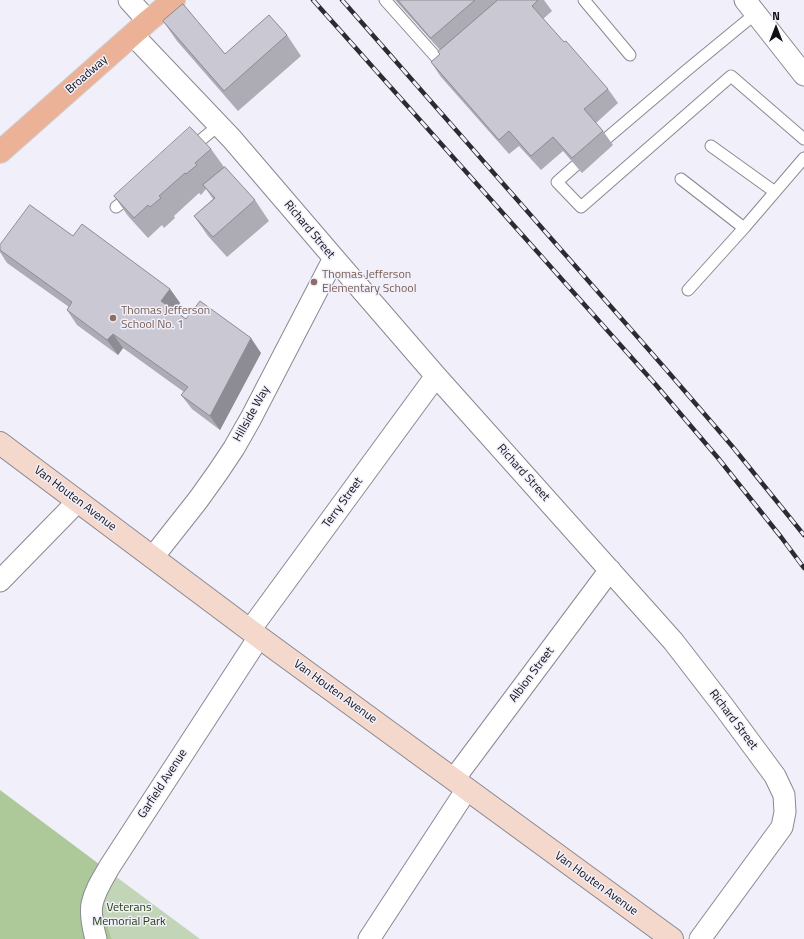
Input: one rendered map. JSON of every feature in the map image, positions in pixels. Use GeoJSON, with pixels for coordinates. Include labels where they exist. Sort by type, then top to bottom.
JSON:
{"type":"FeatureCollection","features":[{"type":"Feature","properties":{"kind":"main road","name":"Broadway"},"geometry":{"type":"LineString","coordinates":[[0,152],[140,28],[174,0]]}},
{"type":"Feature","properties":{"kind":"main road","name":"Van Houten Avenue"},"geometry":{"type":"LineString","coordinates":[[0,443],[254,633],[670,938]]}},
{"type":"Feature","properties":{"kind":"street","name":"Richard Street"},"geometry":{"type":"LineString","coordinates":[[129,0],[140,28],[219,125],[436,376],[673,641],[724,706],[775,776],[784,795],[785,812],[782,827],[700,939]]}},
{"type":"Feature","properties":{"kind":"street"},"geometry":{"type":"LineString","coordinates":[[750,7],[804,75]]}},
{"type":"Feature","properties":{"kind":"street","name":"Hillside Way"},"geometry":{"type":"LineString","coordinates":[[152,557],[198,500],[234,448],[334,258]]}},
{"type":"Feature","properties":{"kind":"street","name":"Terry Street"},"geometry":{"type":"LineString","coordinates":[[254,633],[436,376]]}},
{"type":"Feature","properties":{"kind":"street"},"geometry":{"type":"LineString","coordinates":[[0,581],[78,501]]}},
{"type":"Feature","properties":{"kind":"street","name":"Albion Street"},"geometry":{"type":"LineString","coordinates":[[369,939],[461,784],[610,570]]}},
{"type":"Feature","properties":{"kind":"street","name":"Garfield Avenue"},"geometry":{"type":"LineString","coordinates":[[96,939],[92,923],[92,904],[98,887],[254,633]]}},
{"type":"Feature","properties":{"kind":"lane"},"geometry":{"type":"LineString","coordinates":[[385,0],[443,65],[454,55]]}},
{"type":"Feature","properties":{"kind":"lane"},"geometry":{"type":"LineString","coordinates":[[584,0],[630,55]]}},
{"type":"Feature","properties":{"kind":"lane"},"geometry":{"type":"LineString","coordinates":[[607,138],[687,70],[750,7]]}},
{"type":"Feature","properties":{"kind":"lane"},"geometry":{"type":"LineString","coordinates":[[575,166],[557,182],[581,207],[731,76],[804,138]]}},
{"type":"Feature","properties":{"kind":"lane"},"geometry":{"type":"LineString","coordinates":[[183,154],[219,125]]}},
{"type":"Feature","properties":{"kind":"lane"},"geometry":{"type":"LineString","coordinates":[[711,146],[775,192]]}},
{"type":"Feature","properties":{"kind":"lane"},"geometry":{"type":"LineString","coordinates":[[688,290],[804,158]]}},
{"type":"Feature","properties":{"kind":"lane"},"geometry":{"type":"LineString","coordinates":[[681,179],[744,228]]}},
{"type":"Feature","properties":{"kind":"lane"},"geometry":{"type":"LineString","coordinates":[[116,207],[141,188]]}},
{"type":"Feature","properties":{"kind":"green space"},"geometry":{"type":"Polygon","coordinates":[[[0,790],[111,873],[97,895],[112,939],[0,939],[0,790]]]}},
{"type":"Feature","properties":{"kind":"green space","name":"Veterans Memorial Park"},"geometry":{"type":"Polygon","coordinates":[[[111,873],[200,939],[112,939],[97,895],[111,873]]]}},
{"type":"Feature","properties":{"kind":"building"},"geometry":{"type":"Polygon","coordinates":[[[398,0],[475,0],[431,38],[398,0]]]}},
{"type":"Feature","properties":{"kind":"building"},"geometry":{"type":"Polygon","coordinates":[[[498,0],[538,0],[532,6],[564,42],[566,41],[608,89],[584,109],[603,131],[572,158],[553,137],[531,156],[509,131],[499,140],[431,62],[440,54],[438,52],[498,0]]]}},
{"type":"Feature","properties":{"kind":"building"},"geometry":{"type":"Polygon","coordinates":[[[183,4],[225,54],[269,15],[287,35],[224,91],[163,21],[183,4]]]}},
{"type":"Feature","properties":{"kind":"building"},"geometry":{"type":"Polygon","coordinates":[[[190,127],[211,149],[195,163],[197,165],[186,174],[185,173],[159,196],[161,198],[150,207],[148,205],[134,218],[114,196],[190,127]]]}},
{"type":"Feature","properties":{"kind":"building"},"geometry":{"type":"Polygon","coordinates":[[[225,167],[255,200],[213,237],[194,216],[215,198],[203,185],[225,167]]]}},
{"type":"Feature","properties":{"kind":"building"},"geometry":{"type":"Polygon","coordinates":[[[30,205],[73,236],[82,224],[170,289],[161,301],[186,319],[200,301],[251,338],[210,416],[181,395],[188,387],[113,334],[107,340],[67,310],[72,302],[0,250],[0,245],[30,205]]]}},
{"type":"Feature","properties":{"kind":"railway"},"geometry":{"type":"LineString","coordinates":[[313,0],[656,385],[718,458],[804,568]]}},
{"type":"Feature","properties":{"kind":"railway"},"geometry":{"type":"LineString","coordinates":[[342,0],[670,374],[732,446],[804,535]]}},
{"type":"Feature","properties":{"kind":"place","name":"Thomas Jefferson Elementary School"},"geometry":{"type":"Point","coordinates":[314,282]}},
{"type":"Feature","properties":{"kind":"place","name":"Thomas Jefferson School No. 1"},"geometry":{"type":"Point","coordinates":[113,318]}}]}
